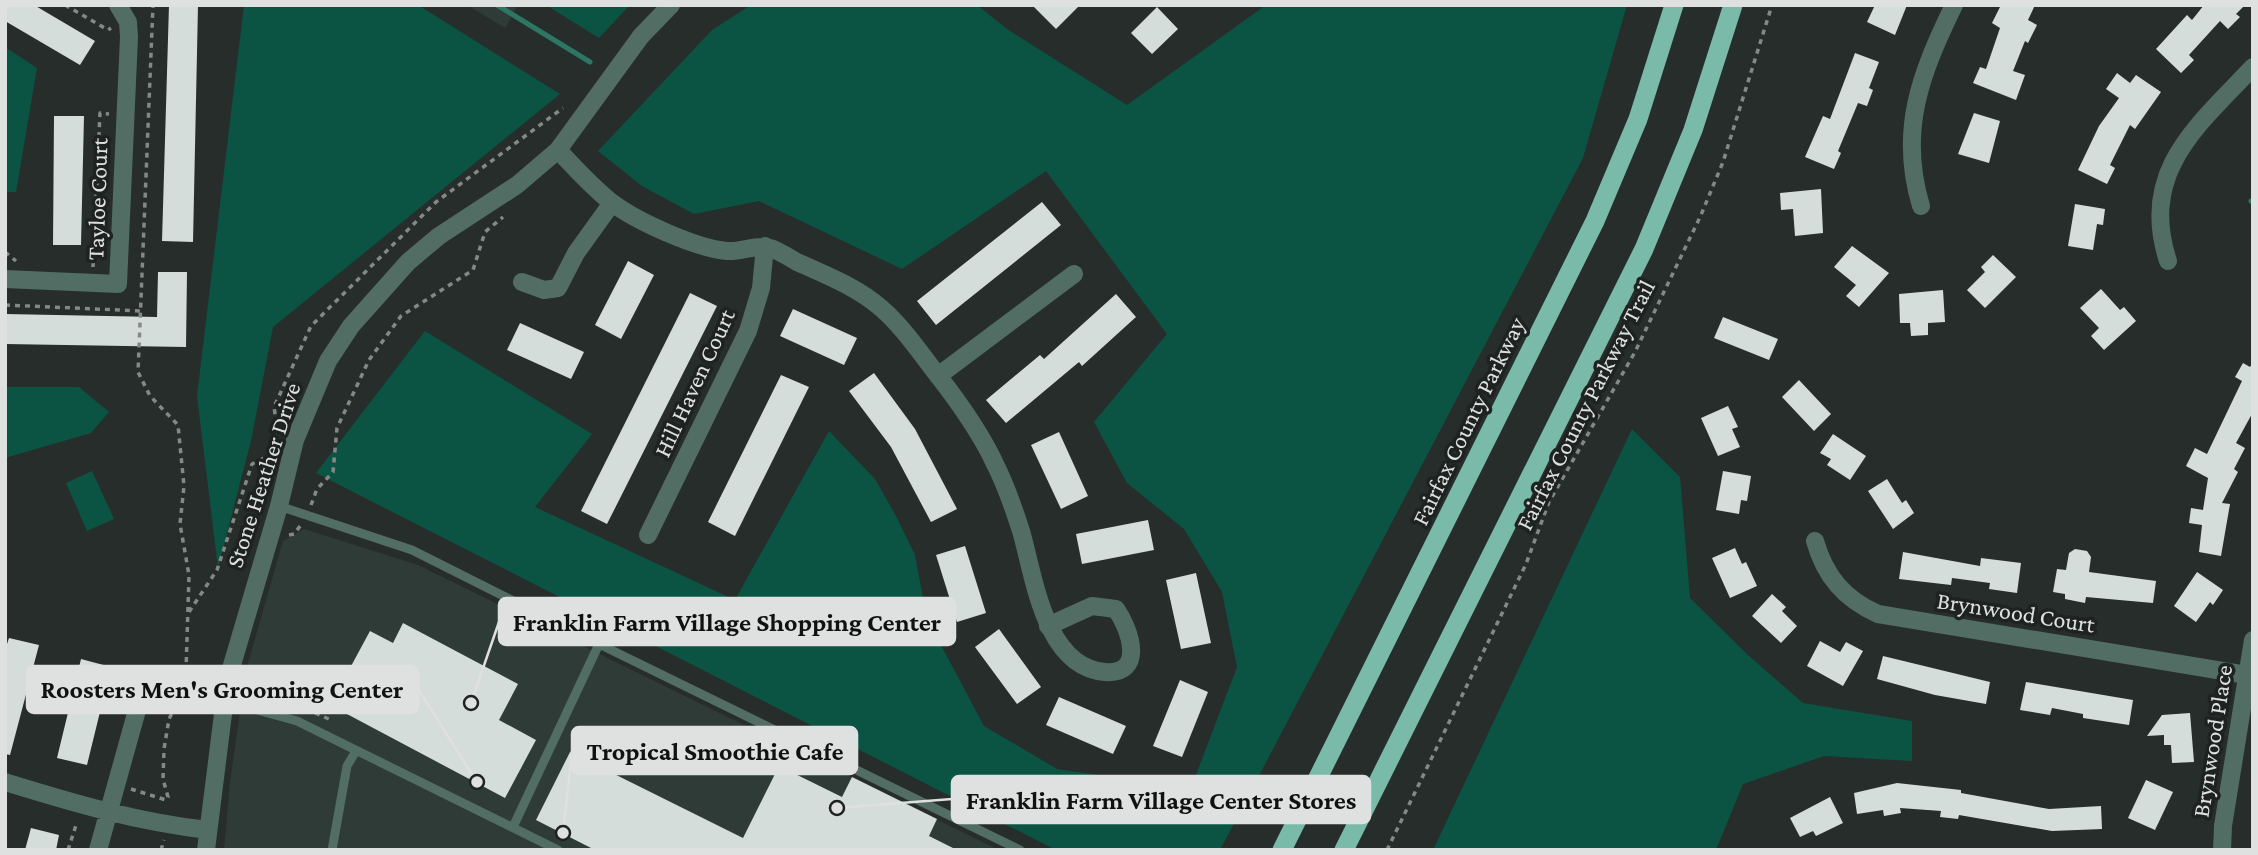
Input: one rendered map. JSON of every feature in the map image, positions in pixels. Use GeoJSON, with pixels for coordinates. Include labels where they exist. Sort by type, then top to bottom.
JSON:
{"type":"FeatureCollection","features":[{"type":"Feature","properties":{"kind":"highway","name":"Fairfax County Parkway"},"geometry":{"type":"LineString","coordinates":[[1282,850],[1607,196],[1637,119],[1674,5]]}},
{"type":"Feature","properties":{"kind":"highway"},"geometry":{"type":"LineString","coordinates":[[1345,850],[1644,249],[1693,130],[1733,5]]}},
{"type":"Feature","properties":{"kind":"street","name":"Tayloe Court"},"geometry":{"type":"LineString","coordinates":[[5,279],[118,284],[128,22],[118,5]]}},
{"type":"Feature","properties":{"kind":"street","name":"Stone Heather Drive"},"geometry":{"type":"LineString","coordinates":[[205,850],[227,682],[279,506],[295,440],[310,400],[351,326],[408,262],[439,236],[517,185],[558,149],[641,36],[671,5]]}},
{"type":"Feature","properties":{"kind":"street"},"geometry":{"type":"LineString","coordinates":[[1921,206],[1912,157],[1917,92],[1927,59],[1954,5]]}},
{"type":"Feature","properties":{"kind":"street"},"geometry":{"type":"LineString","coordinates":[[2168,261],[2160,235],[2158,212],[2161,190],[2169,168],[2185,143],[2253,67]]}},
{"type":"Feature","properties":{"kind":"street"},"geometry":{"type":"LineString","coordinates":[[558,149],[612,203],[679,238],[705,248],[729,251],[765,246],[859,292],[881,308],[938,376],[997,467],[1021,530],[1048,626],[1069,652],[1088,667],[1116,672],[1126,667],[1130,660],[1131,637],[1116,609],[1091,606],[1048,626]]}},
{"type":"Feature","properties":{"kind":"street"},"geometry":{"type":"LineString","coordinates":[[522,282],[544,290],[558,288],[576,253],[612,203]]}},
{"type":"Feature","properties":{"kind":"street","name":"Hill Haven Court"},"geometry":{"type":"LineString","coordinates":[[648,535],[748,331],[761,288],[765,246]]}},
{"type":"Feature","properties":{"kind":"street"},"geometry":{"type":"LineString","coordinates":[[938,376],[1074,274]]}},
{"type":"Feature","properties":{"kind":"street","name":"Brynwood Court"},"geometry":{"type":"LineString","coordinates":[[1815,541],[1830,578],[1844,593],[1878,614],[2247,675]]}},
{"type":"Feature","properties":{"kind":"street","name":"Brynwood Place"},"geometry":{"type":"LineString","coordinates":[[2222,850],[2223,826],[2253,640]]}},
{"type":"Feature","properties":{"kind":"street"},"geometry":{"type":"LineString","coordinates":[[98,850],[145,685]]}},
{"type":"Feature","properties":{"kind":"street"},"geometry":{"type":"LineString","coordinates":[[5,782],[108,814],[160,825],[208,830]]}},
{"type":"Feature","properties":{"kind":"lane"},"geometry":{"type":"LineString","coordinates":[[279,506],[412,550],[1020,850]]}},
{"type":"Feature","properties":{"kind":"lane"},"geometry":{"type":"LineString","coordinates":[[513,827],[599,644]]}},
{"type":"Feature","properties":{"kind":"lane"},"geometry":{"type":"LineString","coordinates":[[225,701],[297,721],[552,848]]}},
{"type":"Feature","properties":{"kind":"lane"},"geometry":{"type":"LineString","coordinates":[[332,850],[347,766],[356,751]]}},
{"type":"Feature","properties":{"kind":"path"},"geometry":{"type":"LineString","coordinates":[[129,788],[166,800],[163,779],[164,749],[169,719],[183,692],[187,648],[189,575],[180,524],[184,486],[178,425],[150,396],[138,372],[153,5]]}},
{"type":"Feature","properties":{"kind":"path","name":"Fairfax County Parkway Trail"},"geometry":{"type":"LineString","coordinates":[[1387,850],[1526,564],[1549,502],[1635,352],[1701,215],[1723,162],[1772,5]]}},
{"type":"Feature","properties":{"kind":"path"},"geometry":{"type":"LineString","coordinates":[[80,267],[93,268],[100,113],[125,114]]}},
{"type":"Feature","properties":{"kind":"path"},"geometry":{"type":"LineString","coordinates":[[307,515],[317,489],[333,471],[337,428],[369,360],[401,316],[473,270],[485,232],[505,216]]}},
{"type":"Feature","properties":{"kind":"path"},"geometry":{"type":"LineString","coordinates":[[5,252],[13,261],[27,262]]}},
{"type":"Feature","properties":{"kind":"path"},"geometry":{"type":"LineString","coordinates":[[5,305],[142,310]]}},
{"type":"Feature","properties":{"kind":"path"},"geometry":{"type":"LineString","coordinates":[[248,673],[251,686],[331,720]]}},
{"type":"Feature","properties":{"kind":"path"},"geometry":{"type":"LineString","coordinates":[[68,850],[78,817]]}},
{"type":"Feature","properties":{"kind":"shaded area"},"geometry":{"type":"Polygon","coordinates":[[[467,5],[518,5],[505,28],[467,5]]]}},
{"type":"Feature","properties":{"kind":"shaded area"},"geometry":{"type":"Polygon","coordinates":[[[304,529],[418,565],[999,850],[224,850],[230,782],[246,670],[283,541],[304,529]]]}},
{"type":"Feature","properties":{"kind":"green space"},"geometry":{"type":"Polygon","coordinates":[[[244,5],[418,5],[560,94],[273,327],[251,441],[218,568],[197,396],[244,5]]]}},
{"type":"Feature","properties":{"kind":"green space"},"geometry":{"type":"Polygon","coordinates":[[[546,5],[630,5],[599,38],[546,5]]]}},
{"type":"Feature","properties":{"kind":"green space"},"geometry":{"type":"Polygon","coordinates":[[[751,5],[977,5],[1007,29],[1127,105],[1266,5],[1627,5],[1583,158],[1220,850],[1056,850],[316,473],[425,331],[592,434],[535,507],[735,600],[829,431],[875,479],[896,516],[915,555],[927,619],[984,726],[1057,769],[1191,788],[1237,667],[1222,592],[1184,529],[1127,483],[1094,422],[1167,334],[1046,171],[902,269],[759,201],[694,214],[642,186],[598,151],[712,30],[751,5]]]}},
{"type":"Feature","properties":{"kind":"green space"},"geometry":{"type":"Polygon","coordinates":[[[5,47],[37,68],[16,192],[5,192],[5,47]]]}},
{"type":"Feature","properties":{"kind":"green space"},"geometry":{"type":"Polygon","coordinates":[[[5,387],[79,387],[109,412],[91,433],[5,458],[5,387]]]}},
{"type":"Feature","properties":{"kind":"green space"},"geometry":{"type":"Polygon","coordinates":[[[1632,429],[1680,477],[1690,598],[1748,655],[1803,703],[1912,721],[1912,761],[1824,756],[1743,784],[1716,850],[1433,850],[1632,429]]]}},
{"type":"Feature","properties":{"kind":"green space"},"geometry":{"type":"Polygon","coordinates":[[[92,471],[114,519],[87,531],[66,483],[92,471]]]}},
{"type":"Feature","properties":{"kind":"building"},"geometry":{"type":"Polygon","coordinates":[[[5,5],[34,5],[95,41],[80,65],[5,21],[5,5]]]}},
{"type":"Feature","properties":{"kind":"building"},"geometry":{"type":"Polygon","coordinates":[[[169,5],[198,5],[193,242],[162,241],[169,5]]]}},
{"type":"Feature","properties":{"kind":"building"},"geometry":{"type":"Polygon","coordinates":[[[1032,5],[1080,5],[1056,29],[1032,5]]]}},
{"type":"Feature","properties":{"kind":"building"},"geometry":{"type":"Polygon","coordinates":[[[1875,5],[1907,5],[1895,35],[1867,22],[1875,5]]]}},
{"type":"Feature","properties":{"kind":"building"},"geometry":{"type":"Polygon","coordinates":[[[2001,5],[2035,5],[2028,20],[2037,25],[2028,43],[2025,41],[2013,71],[2025,75],[2016,100],[1973,83],[1980,67],[1986,69],[2000,28],[1992,23],[2001,5]]]}},
{"type":"Feature","properties":{"kind":"building"},"geometry":{"type":"Polygon","coordinates":[[[2204,5],[2245,5],[2236,14],[2240,17],[2228,29],[2220,21],[2189,55],[2194,60],[2181,73],[2156,49],[2187,15],[2192,20],[2204,5]]]}},
{"type":"Feature","properties":{"kind":"building"},"geometry":{"type":"Polygon","coordinates":[[[1157,7],[1178,29],[1152,54],[1131,33],[1157,7]]]}},
{"type":"Feature","properties":{"kind":"building"},"geometry":{"type":"Polygon","coordinates":[[[1855,53],[1879,62],[1869,88],[1873,90],[1867,106],[1858,103],[1838,151],[1841,153],[1834,169],[1805,157],[1823,116],[1830,119],[1855,53]]]}},
{"type":"Feature","properties":{"kind":"building"},"geometry":{"type":"Polygon","coordinates":[[[2117,73],[2130,83],[2136,75],[2161,92],[2135,129],[2130,125],[2110,165],[2115,168],[2107,184],[2078,170],[2099,126],[2119,98],[2106,89],[2117,73]]]}},
{"type":"Feature","properties":{"kind":"building"},"geometry":{"type":"Polygon","coordinates":[[[1974,113],[2000,121],[1989,163],[1958,154],[1974,113]]]}},
{"type":"Feature","properties":{"kind":"building"},"geometry":{"type":"Polygon","coordinates":[[[54,116],[84,116],[81,245],[53,245],[54,116]]]}},
{"type":"Feature","properties":{"kind":"building"},"geometry":{"type":"Polygon","coordinates":[[[1821,189],[1823,233],[1795,236],[1793,209],[1781,210],[1780,193],[1821,189]]]}},
{"type":"Feature","properties":{"kind":"building"},"geometry":{"type":"Polygon","coordinates":[[[1042,202],[1061,225],[936,325],[917,301],[1042,202]]]}},
{"type":"Feature","properties":{"kind":"building"},"geometry":{"type":"Polygon","coordinates":[[[2075,204],[2105,209],[2103,225],[2097,224],[2093,250],[2068,246],[2075,204]]]}},
{"type":"Feature","properties":{"kind":"building"},"geometry":{"type":"Polygon","coordinates":[[[1852,246],[1889,273],[1859,307],[1846,296],[1856,285],[1834,267],[1852,246]]]}},
{"type":"Feature","properties":{"kind":"building"},"geometry":{"type":"Polygon","coordinates":[[[1993,255],[2016,277],[1985,308],[1967,290],[1985,272],[1981,267],[1993,255]]]}},
{"type":"Feature","properties":{"kind":"building"},"geometry":{"type":"Polygon","coordinates":[[[628,261],[654,275],[621,339],[595,325],[628,261]]]}},
{"type":"Feature","properties":{"kind":"building"},"geometry":{"type":"Polygon","coordinates":[[[158,272],[187,272],[186,347],[5,344],[5,314],[157,317],[158,272]]]}},
{"type":"Feature","properties":{"kind":"building"},"geometry":{"type":"Polygon","coordinates":[[[2101,289],[2120,310],[2124,307],[2136,321],[2104,350],[2091,336],[2099,328],[2080,308],[2101,289]]]}},
{"type":"Feature","properties":{"kind":"building"},"geometry":{"type":"Polygon","coordinates":[[[1943,290],[1945,322],[1928,323],[1928,335],[1911,336],[1910,323],[1900,323],[1899,294],[1943,290]]]}},
{"type":"Feature","properties":{"kind":"building"},"geometry":{"type":"Polygon","coordinates":[[[690,293],[717,306],[607,524],[581,511],[690,293]]]}},
{"type":"Feature","properties":{"kind":"building"},"geometry":{"type":"Polygon","coordinates":[[[1116,294],[1136,317],[1082,366],[1079,362],[1006,423],[986,400],[1040,355],[1044,359],[1116,294]]]}},
{"type":"Feature","properties":{"kind":"building"},"geometry":{"type":"Polygon","coordinates":[[[793,309],[857,338],[844,365],[780,336],[793,309]]]}},
{"type":"Feature","properties":{"kind":"building"},"geometry":{"type":"Polygon","coordinates":[[[1723,317],[1778,339],[1769,360],[1714,338],[1723,317]]]}},
{"type":"Feature","properties":{"kind":"building"},"geometry":{"type":"Polygon","coordinates":[[[520,323],[584,352],[571,379],[507,350],[520,323]]]}},
{"type":"Feature","properties":{"kind":"building"},"geometry":{"type":"Polygon","coordinates":[[[2253,362],[2253,412],[2236,443],[2245,448],[2234,469],[2238,472],[2222,503],[2230,504],[2221,556],[2199,552],[2202,525],[2189,523],[2191,508],[2203,510],[2208,478],[2186,466],[2195,448],[2207,454],[2242,381],[2235,377],[2243,363],[2250,367],[2253,362]]]}},
{"type":"Feature","properties":{"kind":"building"},"geometry":{"type":"Polygon","coordinates":[[[874,373],[915,429],[957,509],[931,522],[891,447],[849,391],[874,373]]]}},
{"type":"Feature","properties":{"kind":"building"},"geometry":{"type":"Polygon","coordinates":[[[781,375],[809,387],[735,536],[708,522],[781,375]]]}},
{"type":"Feature","properties":{"kind":"building"},"geometry":{"type":"Polygon","coordinates":[[[1799,380],[1831,414],[1814,431],[1782,397],[1799,380]]]}},
{"type":"Feature","properties":{"kind":"building"},"geometry":{"type":"Polygon","coordinates":[[[1728,406],[1738,427],[1732,429],[1740,447],[1718,456],[1701,418],[1728,406]]]}},
{"type":"Feature","properties":{"kind":"building"},"geometry":{"type":"Polygon","coordinates":[[[1059,432],[1088,496],[1061,509],[1031,445],[1059,432]]]}},
{"type":"Feature","properties":{"kind":"building"},"geometry":{"type":"Polygon","coordinates":[[[1833,434],[1866,456],[1850,480],[1827,465],[1831,459],[1820,453],[1833,434]]]}},
{"type":"Feature","properties":{"kind":"building"},"geometry":{"type":"Polygon","coordinates":[[[1723,471],[1751,476],[1747,501],[1741,500],[1739,514],[1716,510],[1723,471]]]}},
{"type":"Feature","properties":{"kind":"building"},"geometry":{"type":"Polygon","coordinates":[[[1887,479],[1902,503],[1906,500],[1914,513],[1893,529],[1868,491],[1887,479]]]}},
{"type":"Feature","properties":{"kind":"building"},"geometry":{"type":"Polygon","coordinates":[[[1148,520],[1154,550],[1082,564],[1076,534],[1148,520]]]}},
{"type":"Feature","properties":{"kind":"building"},"geometry":{"type":"Polygon","coordinates":[[[965,546],[986,613],[957,622],[936,555],[965,546]]]}},
{"type":"Feature","properties":{"kind":"building"},"geometry":{"type":"Polygon","coordinates":[[[1735,548],[1742,564],[1746,562],[1757,586],[1730,598],[1712,558],[1735,548]]]}},
{"type":"Feature","properties":{"kind":"building"},"geometry":{"type":"Polygon","coordinates":[[[2075,549],[2087,551],[2091,557],[2089,572],[2156,581],[2153,603],[2086,597],[2085,603],[2065,599],[2065,594],[2053,592],[2057,569],[2066,570],[2069,553],[2075,549]]]}},
{"type":"Feature","properties":{"kind":"building"},"geometry":{"type":"Polygon","coordinates":[[[1903,552],[1980,566],[1981,558],[2021,563],[2017,593],[1989,589],[1990,583],[1952,578],[1951,585],[1899,579],[1903,552]]]}},
{"type":"Feature","properties":{"kind":"building"},"geometry":{"type":"Polygon","coordinates":[[[2197,572],[2223,590],[2213,605],[2210,602],[2196,622],[2174,606],[2197,572]]]}},
{"type":"Feature","properties":{"kind":"building"},"geometry":{"type":"Polygon","coordinates":[[[1196,573],[1211,643],[1181,649],[1166,580],[1196,573]]]}},
{"type":"Feature","properties":{"kind":"building"},"geometry":{"type":"Polygon","coordinates":[[[1772,594],[1786,607],[1782,611],[1797,626],[1781,643],[1752,616],[1772,594]]]}},
{"type":"Feature","properties":{"kind":"building"},"geometry":{"type":"Polygon","coordinates":[[[403,623],[518,684],[499,720],[536,740],[505,798],[330,705],[370,631],[393,643],[403,623]]]}},
{"type":"Feature","properties":{"kind":"building"},"geometry":{"type":"Polygon","coordinates":[[[999,629],[1041,687],[1017,704],[975,647],[999,629]]]}},
{"type":"Feature","properties":{"kind":"building"},"geometry":{"type":"Polygon","coordinates":[[[9,638],[39,645],[10,755],[5,754],[5,650],[9,638]]]}},
{"type":"Feature","properties":{"kind":"building"},"geometry":{"type":"Polygon","coordinates":[[[1820,641],[1840,652],[1846,642],[1863,651],[1843,686],[1807,666],[1820,641]]]}},
{"type":"Feature","properties":{"kind":"building"},"geometry":{"type":"Polygon","coordinates":[[[1883,656],[1990,682],[1986,704],[1935,695],[1877,679],[1883,656]]]}},
{"type":"Feature","properties":{"kind":"building"},"geometry":{"type":"Polygon","coordinates":[[[81,659],[111,667],[87,765],[57,758],[81,659]]]}},
{"type":"Feature","properties":{"kind":"building"},"geometry":{"type":"Polygon","coordinates":[[[1180,680],[1208,692],[1182,757],[1153,746],[1180,680]]]}},
{"type":"Feature","properties":{"kind":"building"},"geometry":{"type":"Polygon","coordinates":[[[2026,682],[2133,700],[2129,725],[2083,718],[2083,714],[2052,708],[2050,715],[2020,710],[2026,682]]]}},
{"type":"Feature","properties":{"kind":"building"},"geometry":{"type":"Polygon","coordinates":[[[1059,697],[1126,726],[1113,754],[1046,725],[1059,697]]]}},
{"type":"Feature","properties":{"kind":"building"},"geometry":{"type":"Polygon","coordinates":[[[2190,713],[2194,762],[2172,763],[2171,745],[2164,745],[2164,735],[2147,736],[2162,715],[2190,713]]]}},
{"type":"Feature","properties":{"kind":"building"},"geometry":{"type":"Polygon","coordinates":[[[570,752],[743,838],[779,766],[842,797],[852,777],[937,819],[929,836],[957,850],[595,850],[536,820],[570,752]]]}},
{"type":"Feature","properties":{"kind":"building"},"geometry":{"type":"Polygon","coordinates":[[[2146,780],[2173,792],[2155,830],[2128,818],[2146,780]]]}},
{"type":"Feature","properties":{"kind":"building"},"geometry":{"type":"Polygon","coordinates":[[[1897,783],[1961,790],[1961,793],[2049,809],[2101,806],[2102,829],[2052,831],[1959,815],[1958,819],[1940,817],[1941,811],[1900,808],[1901,813],[1884,816],[1883,810],[1857,814],[1854,793],[1897,783]]]}},
{"type":"Feature","properties":{"kind":"building"},"geometry":{"type":"Polygon","coordinates":[[[1830,797],[1843,823],[1816,836],[1813,831],[1800,837],[1790,818],[1830,797]]]}},
{"type":"Feature","properties":{"kind":"building"},"geometry":{"type":"Polygon","coordinates":[[[31,828],[59,835],[56,850],[25,850],[31,828]]]}},
{"type":"Feature","properties":{"kind":"waterway"},"geometry":{"type":"LineString","coordinates":[[497,5],[590,62]]}},
{"type":"Feature","properties":{"kind":"place","name":"Franklin Farm Village Shopping Center"},"geometry":{"type":"Point","coordinates":[471,703]}},
{"type":"Feature","properties":{"kind":"place","name":"Roosters Men's Grooming Center"},"geometry":{"type":"Point","coordinates":[477,782]}},
{"type":"Feature","properties":{"kind":"place","name":"Franklin Farm Village Center Stores"},"geometry":{"type":"Point","coordinates":[837,808]}},
{"type":"Feature","properties":{"kind":"place","name":"Tropical Smoothie Cafe"},"geometry":{"type":"Point","coordinates":[563,833]}}]}
